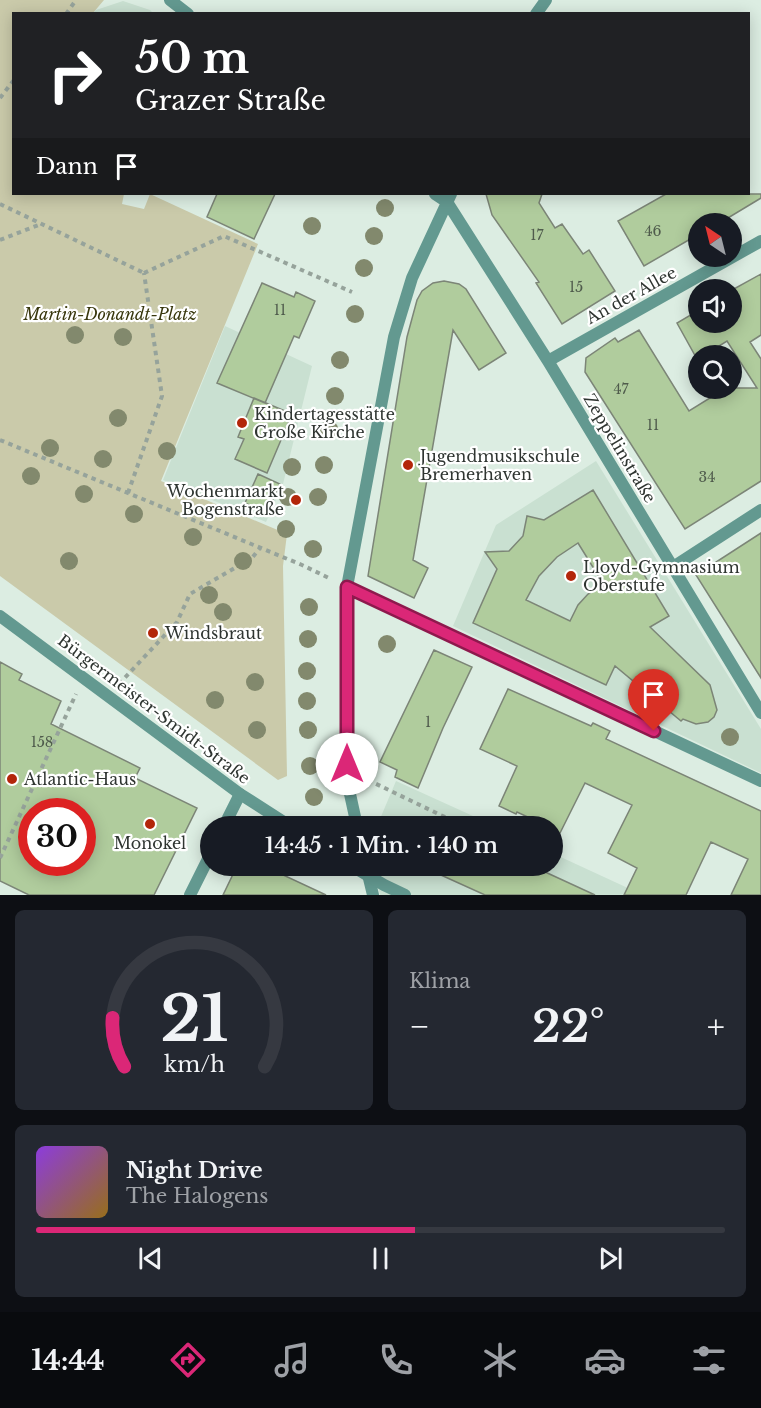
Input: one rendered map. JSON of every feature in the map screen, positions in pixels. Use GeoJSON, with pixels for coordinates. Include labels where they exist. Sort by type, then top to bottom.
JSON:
{"type":"FeatureCollection","features":[{"type":"Feature","properties":{"kind":"street"},"geometry":{"type":"LineString","coordinates":[[170,0],[185,12]]}},
{"type":"Feature","properties":{"kind":"street"},"geometry":{"type":"LineString","coordinates":[[355,816],[347,770],[347,587],[394,337],[412,278],[449,198]]}},
{"type":"Feature","properties":{"kind":"street","name":"Zeppelinstraße"},"geometry":{"type":"LineString","coordinates":[[449,198],[761,713]]}},
{"type":"Feature","properties":{"kind":"street","name":"An der Allee"},"geometry":{"type":"LineString","coordinates":[[548,361],[761,240]]}},
{"type":"Feature","properties":{"kind":"street"},"geometry":{"type":"LineString","coordinates":[[674,567],[761,510]]}},
{"type":"Feature","properties":{"kind":"street"},"geometry":{"type":"LineString","coordinates":[[347,587],[761,781]]}},
{"type":"Feature","properties":{"kind":"street","name":"Bürgermeister-Smidt-Straße"},"geometry":{"type":"LineString","coordinates":[[0,616],[240,794],[274,816]]}},
{"type":"Feature","properties":{"kind":"street"},"geometry":{"type":"LineString","coordinates":[[229,816],[240,794]]}},
{"type":"Feature","properties":{"kind":"street"},"geometry":{"type":"LineString","coordinates":[[190,895],[200,875]]}},
{"type":"Feature","properties":{"kind":"street"},"geometry":{"type":"LineString","coordinates":[[368,876],[373,895]]}},
{"type":"Feature","properties":{"kind":"street"},"geometry":{"type":"LineString","coordinates":[[376,876],[405,895]]}},
{"type":"Feature","properties":{"kind":"path"},"geometry":{"type":"LineString","coordinates":[[0,98],[12,83]]}},
{"type":"Feature","properties":{"kind":"path"},"geometry":{"type":"LineString","coordinates":[[0,204],[144,273]]}},
{"type":"Feature","properties":{"kind":"path"},"geometry":{"type":"LineString","coordinates":[[0,240],[42,224]]}},
{"type":"Feature","properties":{"kind":"path"},"geometry":{"type":"LineString","coordinates":[[144,273],[224,236],[352,292]]}},
{"type":"Feature","properties":{"kind":"path"},"geometry":{"type":"LineString","coordinates":[[128,493],[162,396],[144,273]]}},
{"type":"Feature","properties":{"kind":"path"},"geometry":{"type":"LineString","coordinates":[[0,440],[302,565],[347,587]]}},
{"type":"Feature","properties":{"kind":"path"},"geometry":{"type":"LineString","coordinates":[[109,695],[177,622],[190,594],[252,558],[260,548]]}},
{"type":"Feature","properties":{"kind":"path"},"geometry":{"type":"LineString","coordinates":[[0,858],[84,677]]}},
{"type":"Feature","properties":{"kind":"path"},"geometry":{"type":"LineString","coordinates":[[347,770],[441,816]]}},
{"type":"Feature","properties":{"kind":"shaded area"},"geometry":{"type":"Polygon","coordinates":[[[123,1],[152,12],[94,12],[123,1]]]}},
{"type":"Feature","properties":{"kind":"shaded area","name":"Kindertagesstätte Große Kirche"},"geometry":{"type":"Polygon","coordinates":[[[225,326],[312,366],[283,484],[266,522],[163,480],[225,326]]]}},
{"type":"Feature","properties":{"kind":"shaded area","name":"Lloyd-Gymnasium Oberstufe"},"geometry":{"type":"Polygon","coordinates":[[[596,461],[761,729],[761,773],[453,626],[496,525],[596,461]]]}},
{"type":"Feature","properties":{"kind":"shaded area"},"geometry":{"type":"Polygon","coordinates":[[[396,781],[473,816],[381,816],[396,781]]]}},
{"type":"Feature","properties":{"kind":"shaded area"},"geometry":{"type":"Polygon","coordinates":[[[563,858],[643,895],[380,895],[375,876],[563,876],[563,858]]]}},
{"type":"Feature","properties":{"kind":"green space","name":"Martin-Donandt-Platz"},"geometry":{"type":"Polygon","coordinates":[[[0,0],[104,0],[94,12],[12,12],[12,195],[124,195],[122,204],[144,209],[150,195],[152,195],[258,244],[161,481],[287,534],[283,566],[287,776],[278,780],[0,576],[0,0]]]}},
{"type":"Feature","properties":{"kind":"building"},"geometry":{"type":"Polygon","coordinates":[[[761,194],[761,198],[736,213],[688,213],[688,240],[644,266],[618,221],[664,195],[761,194]]]}},
{"type":"Feature","properties":{"kind":"building"},"geometry":{"type":"Polygon","coordinates":[[[217,195],[275,195],[254,239],[207,217],[217,195]]]}},
{"type":"Feature","properties":{"kind":"building"},"geometry":{"type":"Polygon","coordinates":[[[486,195],[542,195],[539,203],[555,228],[562,224],[583,254],[589,250],[615,291],[562,324],[536,283],[539,282],[492,215],[486,195]]]}},
{"type":"Feature","properties":{"kind":"building"},"geometry":{"type":"Polygon","coordinates":[[[761,274],[761,335],[750,342],[761,359],[761,481],[685,529],[585,372],[586,358],[615,338],[618,342],[639,330],[689,411],[708,399],[742,399],[742,388],[757,388],[742,364],[742,345],[730,345],[727,341],[721,345],[689,345],[677,323],[688,316],[688,333],[742,333],[742,284],[761,274]]]}},
{"type":"Feature","properties":{"kind":"building","name":"Jugendmusikschule Bremerhaven"},"geometry":{"type":"Polygon","coordinates":[[[444,281],[459,284],[466,289],[506,353],[479,370],[453,330],[413,560],[428,568],[414,598],[368,576],[407,337],[417,300],[422,291],[433,283],[444,281]]]}},
{"type":"Feature","properties":{"kind":"building"},"geometry":{"type":"Polygon","coordinates":[[[262,283],[294,297],[296,292],[315,301],[299,338],[294,336],[265,403],[217,383],[262,283]]]}},
{"type":"Feature","properties":{"kind":"building"},"geometry":{"type":"Polygon","coordinates":[[[254,398],[292,414],[267,473],[235,459],[244,439],[238,437],[254,398]]]}},
{"type":"Feature","properties":{"kind":"building"},"geometry":{"type":"Polygon","coordinates":[[[258,474],[280,484],[267,513],[245,503],[258,474]]]}},
{"type":"Feature","properties":{"kind":"building"},"geometry":{"type":"Polygon","coordinates":[[[593,490],[669,616],[650,627],[710,685],[717,710],[714,717],[708,722],[696,724],[683,719],[681,721],[615,666],[606,685],[473,623],[497,569],[485,552],[509,551],[523,536],[527,516],[544,520],[593,490]],[[578,543],[557,557],[539,576],[526,600],[570,621],[578,605],[588,594],[604,585],[578,543]]]}},
{"type":"Feature","properties":{"kind":"building"},"geometry":{"type":"Polygon","coordinates":[[[761,533],[761,678],[696,575],[761,533]]]}},
{"type":"Feature","properties":{"kind":"building"},"geometry":{"type":"Polygon","coordinates":[[[434,650],[472,667],[418,788],[395,777],[397,770],[380,762],[434,650]]]}},
{"type":"Feature","properties":{"kind":"building"},"geometry":{"type":"Polygon","coordinates":[[[0,662],[22,674],[19,680],[61,701],[51,724],[140,768],[135,778],[197,808],[154,895],[29,895],[0,881],[0,662]]]}},
{"type":"Feature","properties":{"kind":"building"},"geometry":{"type":"Polygon","coordinates":[[[508,689],[591,726],[593,723],[610,731],[606,739],[761,811],[761,895],[731,895],[748,859],[711,842],[686,895],[624,895],[637,868],[608,853],[632,805],[585,783],[563,827],[563,816],[526,816],[517,812],[516,814],[499,806],[517,766],[480,749],[508,689]]]}},
{"type":"Feature","properties":{"kind":"building"},"geometry":{"type":"Polygon","coordinates":[[[232,876],[285,876],[326,895],[223,895],[232,876]]]}},
{"type":"Feature","properties":{"kind":"building"},"geometry":{"type":"Polygon","coordinates":[[[443,876],[554,876],[595,895],[485,895],[443,876]]]}},
{"type":"Feature","properties":{"kind":"place","name":"Kindertagesstätte Große Kirche"},"geometry":{"type":"Point","coordinates":[242,423]}},
{"type":"Feature","properties":{"kind":"place","name":"Jugendmusikschule Bremerhaven"},"geometry":{"type":"Point","coordinates":[408,465]}},
{"type":"Feature","properties":{"kind":"place","name":"Wochenmarkt Bogenstraße"},"geometry":{"type":"Point","coordinates":[296,500]}},
{"type":"Feature","properties":{"kind":"place","name":"Lloyd-Gymnasium Oberstufe"},"geometry":{"type":"Point","coordinates":[571,576]}},
{"type":"Feature","properties":{"kind":"place","name":"Windsbraut"},"geometry":{"type":"Point","coordinates":[153,633]}},
{"type":"Feature","properties":{"kind":"place","name":"Atlantic-Haus"},"geometry":{"type":"Point","coordinates":[12,779]}},
{"type":"Feature","properties":{"kind":"place","name":"Monokel"},"geometry":{"type":"Point","coordinates":[150,824]}},
{"type":"Feature","properties":{"kind":"route"},"geometry":{"type":"LineString","coordinates":[[347,764],[347,587],[654,731]]}}]}
